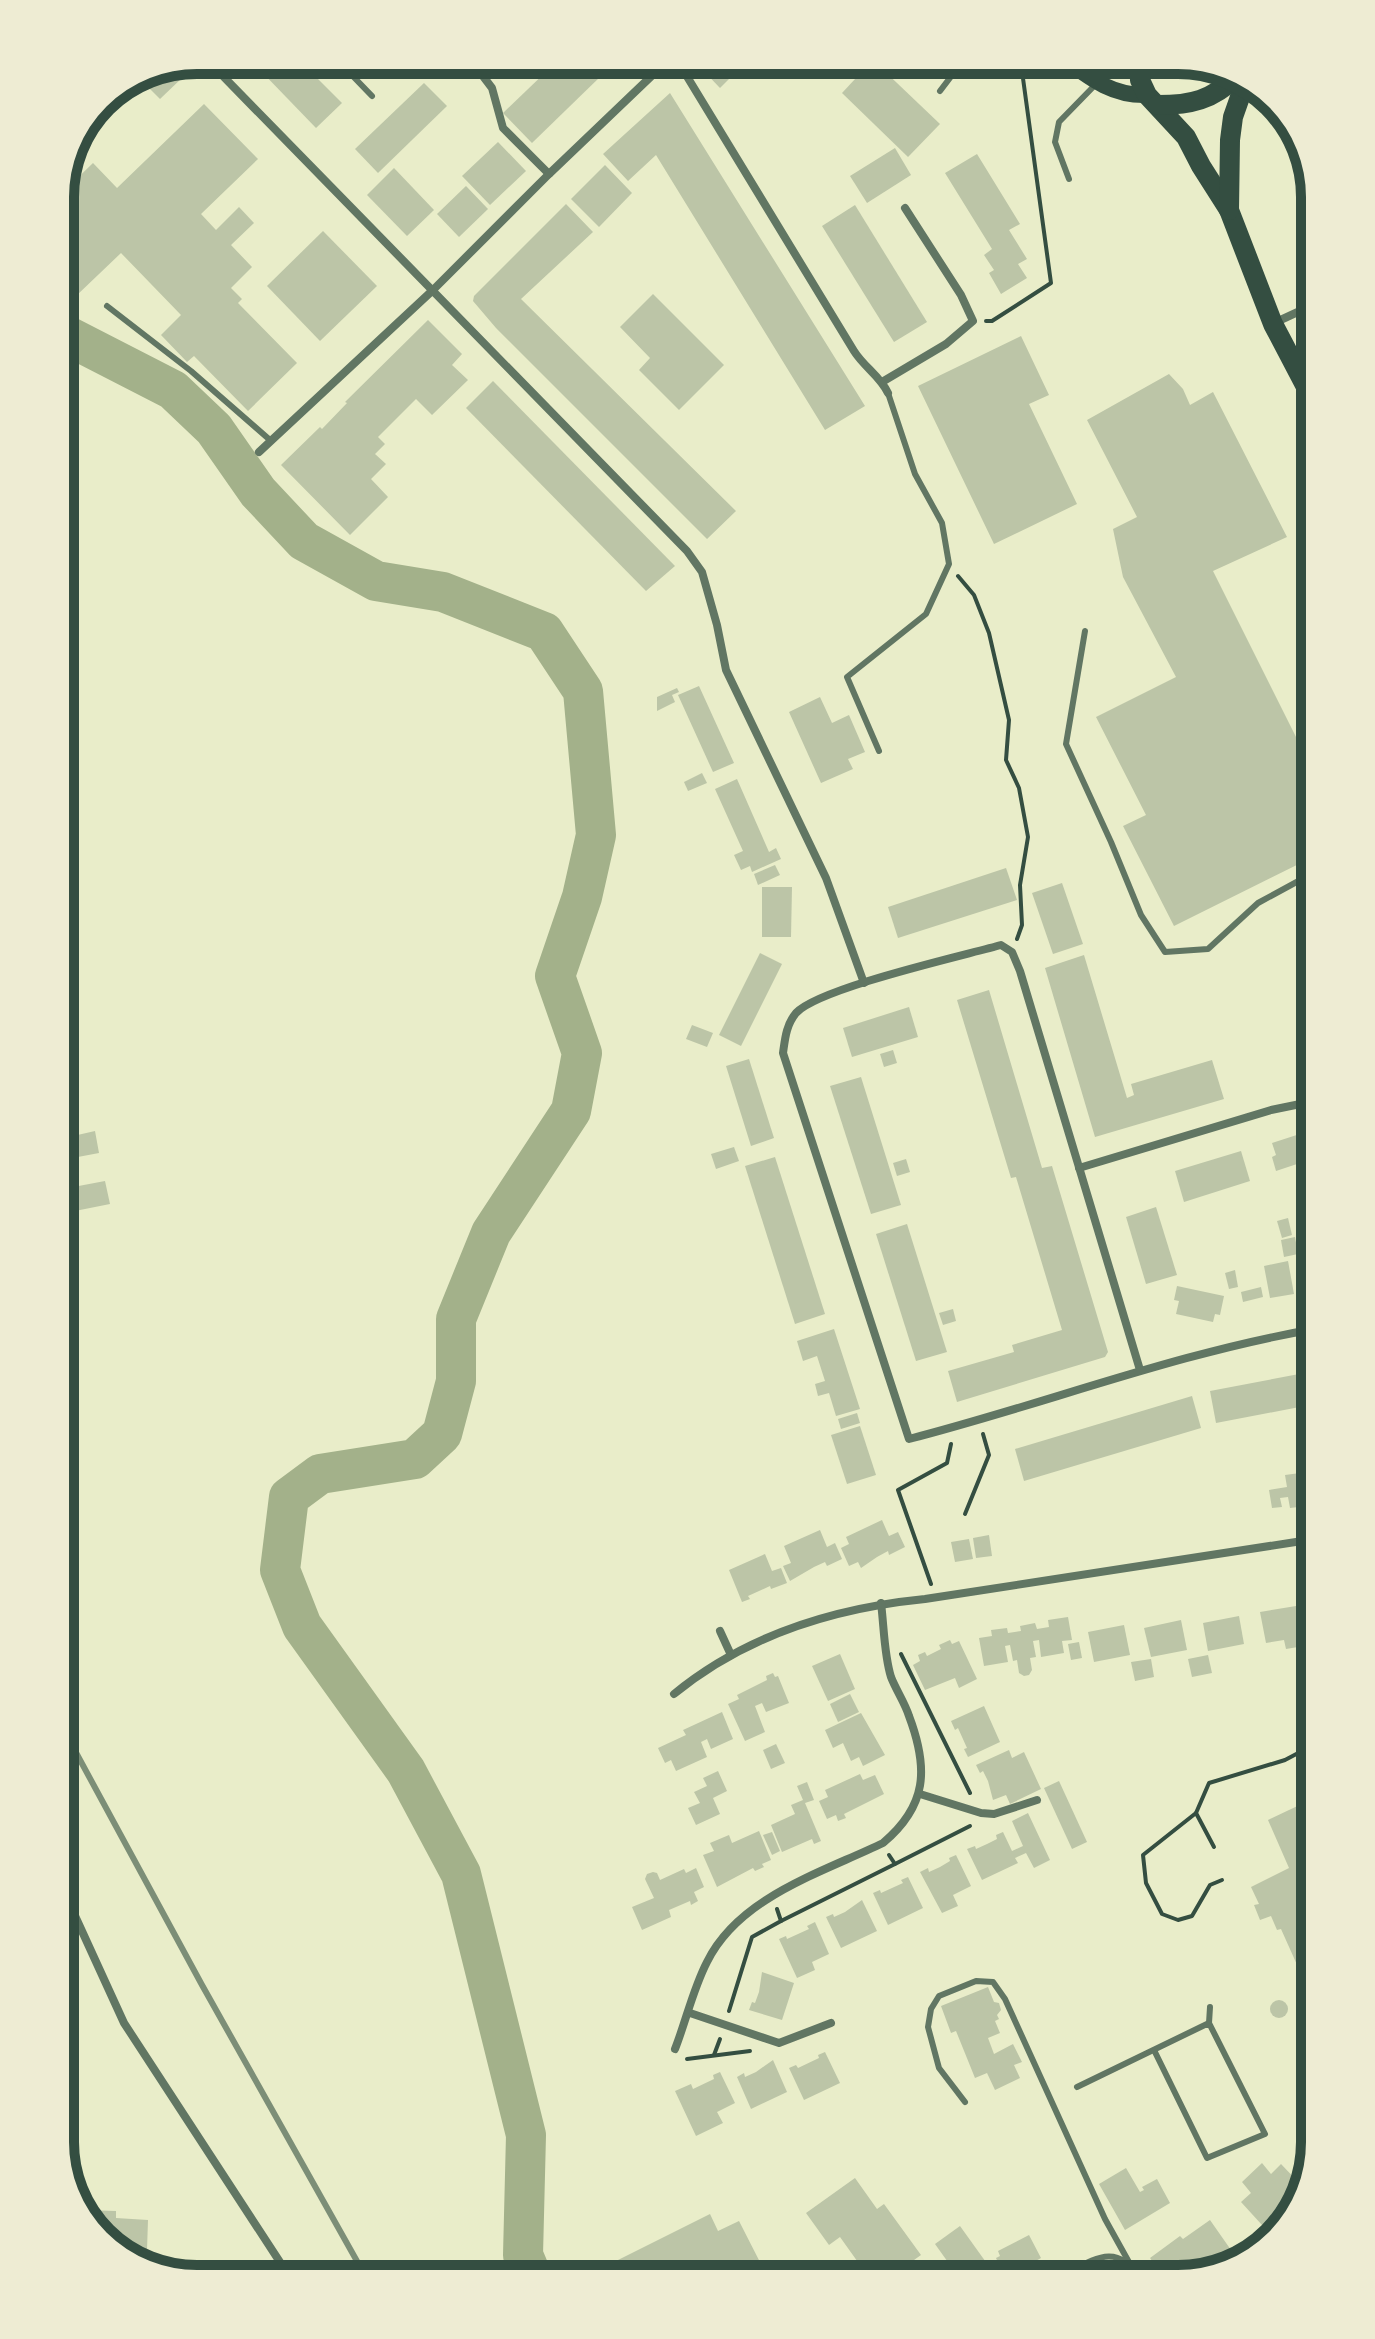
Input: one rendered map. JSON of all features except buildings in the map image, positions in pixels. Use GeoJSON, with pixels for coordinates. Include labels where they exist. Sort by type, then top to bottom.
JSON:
{"type":"FeatureCollection","features":[{"type":"Feature","properties":{"kind":"main road"},"geometry":{"type":"LineString","coordinates":[[1083,74],[1096,84],[1132,96],[1182,105],[1207,99],[1226,84]]}},
{"type":"Feature","properties":{"kind":"main road"},"geometry":{"type":"LineString","coordinates":[[1140,74],[1152,100],[1186,137],[1229,210],[1273,324],[1301,377]]}},
{"type":"Feature","properties":{"kind":"main road"},"geometry":{"type":"LineString","coordinates":[[1229,210],[1230,140],[1233,117],[1242,92]]}},
{"type":"Feature","properties":{"kind":"street"},"geometry":{"type":"LineString","coordinates":[[221,74],[687,551],[702,572],[726,670],[826,878],[864,983]]}},
{"type":"Feature","properties":{"kind":"street"},"geometry":{"type":"LineString","coordinates":[[481,74],[492,88],[503,128],[549,174]]}},
{"type":"Feature","properties":{"kind":"street"},"geometry":{"type":"LineString","coordinates":[[259,452],[433,290],[654,74]]}},
{"type":"Feature","properties":{"kind":"street"},"geometry":{"type":"LineString","coordinates":[[685,74],[861,362],[882,382],[888,393]]}},
{"type":"Feature","properties":{"kind":"street"},"geometry":{"type":"LineString","coordinates":[[882,382],[946,344],[973,321],[961,295],[905,208]]}},
{"type":"Feature","properties":{"kind":"street"},"geometry":{"type":"LineString","coordinates":[[1273,324],[1301,311]]}},
{"type":"Feature","properties":{"kind":"street"},"geometry":{"type":"LineString","coordinates":[[1140,1370],[1012,952],[1001,945],[864,983],[797,1011],[787,1027],[783,1053],[909,1439],[1140,1370],[1262,1338],[1301,1331]]}},
{"type":"Feature","properties":{"kind":"street"},"geometry":{"type":"LineString","coordinates":[[1079,1168],[1271,1110],[1301,1104]]}},
{"type":"Feature","properties":{"kind":"street"},"geometry":{"type":"LineString","coordinates":[[674,1694],[696,1676],[731,1655],[802,1622],[881,1603],[1301,1541]]}},
{"type":"Feature","properties":{"kind":"street"},"geometry":{"type":"LineString","coordinates":[[675,2049],[706,1963],[727,1929],[759,1903],[883,1843],[900,1829],[920,1794],[922,1760],[909,1716],[890,1674],[881,1603]]}},
{"type":"Feature","properties":{"kind":"street"},"geometry":{"type":"LineString","coordinates":[[720,1631],[731,1655]]}},
{"type":"Feature","properties":{"kind":"street"},"geometry":{"type":"LineString","coordinates":[[920,1794],[981,1813],[994,1814],[1037,1800]]}},
{"type":"Feature","properties":{"kind":"street"},"geometry":{"type":"LineString","coordinates":[[74,1914],[124,2023],[282,2265]]}},
{"type":"Feature","properties":{"kind":"street"},"geometry":{"type":"LineString","coordinates":[[690,2013],[779,2043],[831,2023]]}},
{"type":"Feature","properties":{"kind":"lane"},"geometry":{"type":"LineString","coordinates":[[351,74],[372,96]]}},
{"type":"Feature","properties":{"kind":"lane"},"geometry":{"type":"LineString","coordinates":[[940,91],[953,74]]}},
{"type":"Feature","properties":{"kind":"lane"},"geometry":{"type":"LineString","coordinates":[[1069,179],[1055,142],[1059,122],[1096,84]]}},
{"type":"Feature","properties":{"kind":"lane"},"geometry":{"type":"LineString","coordinates":[[107,306],[191,371],[270,440]]}},
{"type":"Feature","properties":{"kind":"lane"},"geometry":{"type":"LineString","coordinates":[[879,751],[847,677],[926,614],[949,564],[942,523],[915,474],[888,393]]}},
{"type":"Feature","properties":{"kind":"lane"},"geometry":{"type":"LineString","coordinates":[[1085,631],[1066,744],[1141,915],[1165,952],[1208,949],[1258,903],[1301,880]]}},
{"type":"Feature","properties":{"kind":"lane"},"geometry":{"type":"LineString","coordinates":[[965,2102],[939,2068],[928,2027],[931,2009],[939,1996],[976,1981],[993,1982],[1005,1999],[1105,2219],[1130,2264]]}},
{"type":"Feature","properties":{"kind":"lane"},"geometry":{"type":"LineString","coordinates":[[1154,2050],[1207,2158],[1265,2134],[1209,2023],[1210,2007]]}},
{"type":"Feature","properties":{"kind":"lane"},"geometry":{"type":"LineString","coordinates":[[1077,2087],[1209,2023]]}},
{"type":"Feature","properties":{"kind":"lane"},"geometry":{"type":"LineString","coordinates":[[1085,2265],[1107,2255],[1118,2256],[1130,2264]]}},
{"type":"Feature","properties":{"kind":"path"},"geometry":{"type":"LineString","coordinates":[[973,321],[992,321],[1051,283],[1022,74]]}},
{"type":"Feature","properties":{"kind":"path"},"geometry":{"type":"LineString","coordinates":[[949,564],[974,595],[989,633],[1009,720],[1006,760],[1019,788],[1028,837],[1020,885],[1022,925],[1012,952]]}},
{"type":"Feature","properties":{"kind":"path"},"geometry":{"type":"LineString","coordinates":[[965,1514],[989,1455],[980,1419]]}},
{"type":"Feature","properties":{"kind":"path"},"geometry":{"type":"LineString","coordinates":[[936,1597],[898,1490],[947,1463],[955,1427]]}},
{"type":"Feature","properties":{"kind":"path"},"geometry":{"type":"LineString","coordinates":[[1222,1880],[1210,1885],[1192,1916],[1178,1920],[1162,1914],[1146,1883],[1143,1855],[1196,1813],[1209,1783],[1285,1760],[1301,1752]]}},
{"type":"Feature","properties":{"kind":"path"},"geometry":{"type":"LineString","coordinates":[[1196,1813],[1214,1847]]}},
{"type":"Feature","properties":{"kind":"path"},"geometry":{"type":"LineString","coordinates":[[714,2055],[752,1937],[895,1864]]}},
{"type":"Feature","properties":{"kind":"path"},"geometry":{"type":"LineString","coordinates":[[772,1896],[781,1921]]}},
{"type":"Feature","properties":{"kind":"path"},"geometry":{"type":"LineString","coordinates":[[675,2049],[681,2060],[764,2049],[770,2040]]}},
{"type":"Feature","properties":{"kind":"waterway"},"geometry":{"type":"LineString","coordinates":[[74,339],[173,390],[214,429],[258,492],[304,541],[376,581],[443,592],[544,632],[583,691],[596,835],[582,897],[555,976],[582,1053],[571,1111],[491,1233],[456,1319],[456,1381],[442,1434],[415,1459],[320,1474],[289,1497],[280,1570],[302,1626],[406,1771],[461,1874],[526,2135],[523,2255],[527,2265]]}},
{"type":"Feature","properties":{"kind":"railway"},"geometry":{"type":"LineString","coordinates":[[74,1749],[359,2265]]}}]}
